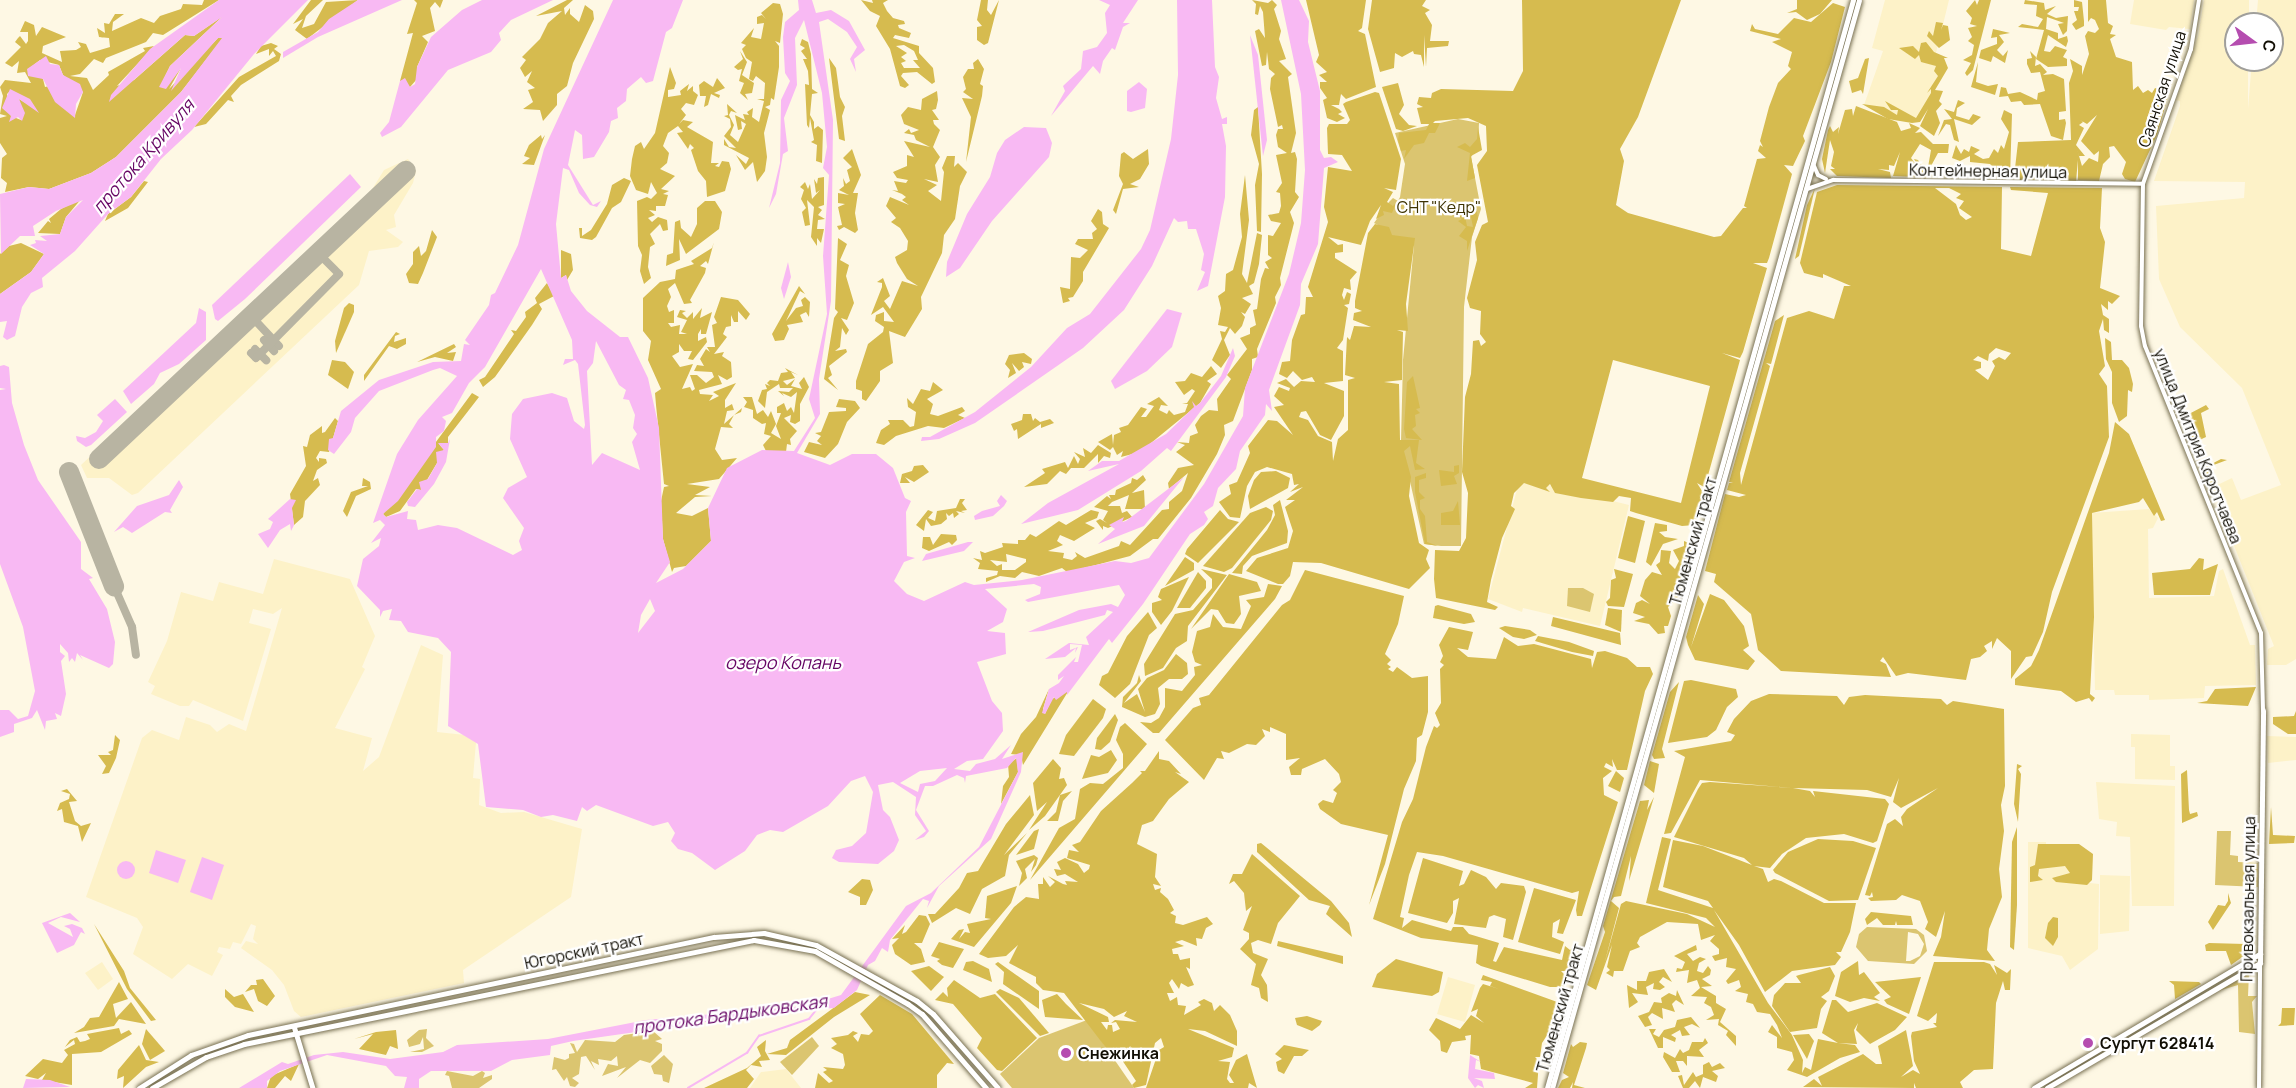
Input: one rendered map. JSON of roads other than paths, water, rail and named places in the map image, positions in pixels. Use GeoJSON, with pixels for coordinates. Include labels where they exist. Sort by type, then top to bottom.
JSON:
{"type":"FeatureCollection","features":[{"type":"Feature","properties":{"kind":"main road","name":"Тюменский тракт"},"geometry":{"type":"LineString","coordinates":[[1547,1088],[1853,0]]}},
{"type":"Feature","properties":{"kind":"main road","name":"Тюменский тракт"},"geometry":{"type":"LineString","coordinates":[[1552,1088],[1859,0]]}},
{"type":"Feature","properties":{"kind":"main road","name":"Привокзальная улица"},"geometry":{"type":"LineString","coordinates":[[2259,963],[2263,711]]}},
{"type":"Feature","properties":{"kind":"main road","name":"Югорский тракт"},"geometry":{"type":"LineString","coordinates":[[139,1088],[169,1066],[209,1047],[294,1026],[726,935],[782,935],[832,956],[927,1008],[998,1088]]}},
{"type":"Feature","properties":{"kind":"main road","name":"Югорский тракт"},"geometry":{"type":"LineString","coordinates":[[152,1088],[215,1053],[297,1033],[746,941],[788,943],[832,956]]}},
{"type":"Feature","properties":{"kind":"main road"},"geometry":{"type":"LineString","coordinates":[[2034,1088],[2260,954]]}},
{"type":"Feature","properties":{"kind":"main road"},"geometry":{"type":"LineString","coordinates":[[2047,1088],[2259,963]]}},
{"type":"Feature","properties":{"kind":"main road","name":"Югорский тракт"},"geometry":{"type":"LineString","coordinates":[[880,983],[922,1014],[986,1088]]}},
{"type":"Feature","properties":{"kind":"main road"},"geometry":{"type":"LineString","coordinates":[[922,1014],[927,1008]]}},
{"type":"Feature","properties":{"kind":"main road"},"geometry":{"type":"LineString","coordinates":[[294,1026],[313,1088]]}},
{"type":"Feature","properties":{"kind":"street","name":"Саянская улица"},"geometry":{"type":"LineString","coordinates":[[2143,184],[2191,49],[2199,0]]}},
{"type":"Feature","properties":{"kind":"street"},"geometry":{"type":"LineString","coordinates":[[1813,163],[1818,175],[1833,180]]}},
{"type":"Feature","properties":{"kind":"street","name":"Контейнерная улица"},"geometry":{"type":"LineString","coordinates":[[1805,190],[1817,182],[1833,180],[2143,184]]}},
{"type":"Feature","properties":{"kind":"street","name":"улица Дмитрия Коротчаева"},"geometry":{"type":"LineString","coordinates":[[2143,184],[2142,336],[2261,633],[2263,711]]}},
{"type":"Feature","properties":{"kind":"street","name":"Привокзальная улица"},"geometry":{"type":"LineString","coordinates":[[2259,963],[2259,1088]]}},
{"type":"Feature","properties":{"kind":"water","name":"протока Кривуля"},"geometry":{"type":"Polygon","coordinates":[[[219,0],[308,0],[254,54],[192,130],[161,159],[131,197],[108,214],[75,251],[42,278],[43,287],[31,293],[22,307],[15,336],[7,340],[3,337],[7,321],[0,322],[0,294],[31,272],[44,254],[30,245],[36,243],[35,240],[47,241],[40,236],[60,234],[66,217],[83,200],[56,211],[33,226],[35,236],[20,236],[1,254],[0,194],[29,187],[49,189],[91,173],[116,157],[181,92],[222,38],[218,38],[171,91],[181,68],[166,89],[159,87],[170,66],[222,17],[194,36],[185,35],[109,102],[111,95],[150,49],[219,0]]]}},
{"type":"Feature","properties":{"kind":"water"},"geometry":{"type":"Polygon","coordinates":[[[358,0],[402,0],[318,37],[283,58],[283,52],[318,32],[329,19],[358,0]]]}},
{"type":"Feature","properties":{"kind":"water"},"geometry":{"type":"Polygon","coordinates":[[[482,0],[553,0],[511,20],[499,33],[501,40],[491,52],[448,70],[401,127],[382,137],[380,133],[389,122],[400,81],[405,78],[410,87],[415,84],[417,67],[431,37],[462,10],[482,0]]]}},
{"type":"Feature","properties":{"kind":"water","name":"озеро Копань"},"geometry":{"type":"Polygon","coordinates":[[[613,0],[683,0],[672,28],[666,32],[653,81],[646,83],[641,77],[627,89],[626,101],[617,108],[618,118],[611,121],[609,132],[594,157],[583,159],[582,135],[575,130],[568,165],[593,205],[601,201],[597,207],[590,205],[579,193],[569,170],[563,168],[556,224],[561,278],[566,275],[571,291],[587,311],[620,337],[628,337],[648,378],[659,428],[663,539],[670,562],[656,583],[683,569],[711,541],[708,508],[727,468],[762,450],[794,451],[815,418],[809,399],[827,314],[823,256],[829,175],[823,168],[827,147],[822,93],[804,20],[795,38],[797,85],[784,118],[788,151],[783,154],[776,194],[769,208],[780,163],[781,100],[790,81],[785,73],[783,37],[785,22],[799,10],[798,0],[812,0],[816,13],[831,10],[849,21],[865,50],[854,59],[856,72],[850,59],[857,47],[847,32],[828,19],[819,22],[833,120],[831,301],[819,379],[820,414],[797,453],[830,465],[852,454],[876,454],[893,468],[905,498],[911,501],[906,512],[907,556],[915,558],[904,562],[894,581],[907,594],[924,601],[965,582],[974,585],[1022,580],[1115,561],[1131,563],[1149,558],[1204,484],[1243,416],[1245,388],[1289,274],[1301,223],[1305,170],[1301,94],[1281,0],[1299,0],[1309,21],[1308,42],[1320,91],[1320,150],[1324,158],[1331,157],[1338,162],[1324,168],[1318,244],[1301,284],[1300,305],[1269,390],[1272,411],[1266,404],[1265,415],[1240,451],[1236,469],[1218,488],[1213,506],[1204,512],[1208,519],[1204,525],[1190,534],[1143,604],[1112,643],[1109,639],[1067,695],[1067,692],[1056,700],[1054,697],[1045,714],[1042,713],[1049,689],[1059,683],[1064,676],[1058,680],[1058,675],[1076,657],[1074,662],[1078,662],[1082,645],[1070,644],[1070,650],[1078,647],[1075,653],[1076,648],[1065,657],[1045,659],[1069,643],[1089,645],[1086,637],[1113,612],[1107,610],[1105,615],[1043,631],[1028,632],[1079,610],[1111,604],[1118,607],[1125,595],[1119,585],[1028,602],[1025,600],[1040,594],[1041,587],[1034,584],[985,589],[1007,609],[1003,622],[987,631],[1005,633],[1006,654],[977,662],[992,701],[1002,713],[1003,731],[983,759],[967,761],[954,769],[970,771],[976,764],[995,759],[1011,745],[1002,759],[1023,752],[1021,772],[991,839],[939,886],[927,908],[929,901],[923,899],[890,940],[888,952],[882,948],[875,961],[868,965],[857,990],[834,1008],[783,1011],[573,1041],[551,1046],[550,1055],[512,1060],[491,1071],[431,1071],[419,1079],[419,1088],[404,1088],[407,1077],[395,1076],[386,1066],[327,1055],[280,1071],[267,1081],[267,1088],[239,1088],[282,1062],[288,1064],[314,1055],[343,1052],[390,1059],[443,1052],[457,1045],[548,1039],[646,1020],[805,1006],[841,995],[906,906],[931,893],[979,847],[1018,772],[1016,758],[1007,768],[966,776],[965,783],[964,778],[957,775],[933,786],[925,786],[916,810],[929,831],[924,837],[915,840],[926,831],[915,815],[916,797],[893,782],[878,785],[883,810],[890,817],[899,840],[894,851],[878,864],[839,862],[832,858],[836,850],[852,846],[866,833],[873,792],[865,776],[851,781],[828,806],[783,832],[770,830],[757,835],[745,851],[715,870],[692,853],[678,849],[671,841],[675,833],[668,822],[653,826],[596,805],[587,811],[582,807],[577,821],[553,815],[541,817],[523,810],[486,807],[478,744],[448,726],[451,652],[438,638],[408,632],[401,621],[389,620],[392,609],[383,611],[380,617],[380,610],[357,586],[363,559],[379,546],[381,538],[371,543],[385,525],[380,520],[373,523],[397,454],[418,420],[457,376],[440,368],[379,391],[355,418],[351,432],[334,454],[328,450],[329,439],[333,438],[341,411],[379,380],[433,362],[461,361],[464,344],[470,345],[465,340],[489,305],[491,295],[495,293],[518,245],[544,149],[613,0]],[[541,269],[485,367],[469,383],[452,413],[442,417],[446,421],[444,431],[436,437],[436,447],[398,501],[383,514],[386,517],[408,511],[407,519],[416,520],[418,530],[438,525],[457,528],[513,555],[522,550],[519,541],[524,528],[503,498],[508,488],[527,477],[510,439],[512,414],[523,399],[552,393],[567,398],[574,421],[584,429],[585,425],[578,364],[575,360],[563,365],[565,359],[573,359],[572,340],[541,269]],[[596,341],[593,363],[587,371],[592,465],[602,453],[640,470],[632,442],[637,434],[633,428],[635,415],[629,400],[623,399],[626,390],[619,385],[596,341]],[[650,599],[641,615],[638,633],[655,611],[650,599]],[[947,768],[920,771],[900,783],[918,792],[920,784],[935,781],[947,768]]]}},
{"type":"Feature","properties":{"kind":"water"},"geometry":{"type":"Polygon","coordinates":[[[1099,0],[1138,0],[1123,23],[1130,23],[1123,27],[1115,50],[1112,48],[1103,61],[1100,74],[1093,66],[1051,116],[1065,91],[1063,86],[1081,69],[1083,51],[1097,47],[1107,33],[1105,13],[1110,5],[1099,0]]]}},
{"type":"Feature","properties":{"kind":"water"},"geometry":{"type":"Polygon","coordinates":[[[1177,0],[1212,0],[1215,67],[1219,77],[1216,98],[1222,119],[1227,117],[1227,124],[1222,124],[1226,146],[1225,197],[1208,286],[1197,291],[1205,272],[1201,270],[1204,254],[1196,229],[1188,229],[1187,221],[1178,222],[1174,218],[1152,266],[1124,310],[1083,348],[975,423],[939,439],[921,441],[922,437],[930,437],[975,412],[1031,367],[1067,328],[1090,314],[1141,249],[1150,230],[1171,139],[1178,75],[1177,0]]]}},
{"type":"Feature","properties":{"kind":"water"},"geometry":{"type":"Polygon","coordinates":[[[1250,35],[1258,55],[1267,140],[1263,156],[1250,35]]]}},
{"type":"Feature","properties":{"kind":"water"},"geometry":{"type":"Polygon","coordinates":[[[46,56],[50,64],[59,65],[63,75],[80,84],[83,92],[76,104],[75,118],[55,102],[43,79],[28,76],[27,69],[46,56]]]}},
{"type":"Feature","properties":{"kind":"water"},"geometry":{"type":"Polygon","coordinates":[[[1139,82],[1147,89],[1145,108],[1127,111],[1127,91],[1139,82]]]}},
{"type":"Feature","properties":{"kind":"water"},"geometry":{"type":"Polygon","coordinates":[[[10,89],[30,99],[39,113],[19,99],[25,113],[22,121],[18,117],[9,122],[11,116],[2,108],[10,89]]]}},
{"type":"Feature","properties":{"kind":"water"},"geometry":{"type":"Polygon","coordinates":[[[1024,127],[1046,128],[1052,143],[1049,157],[992,221],[960,268],[946,277],[947,262],[967,214],[990,177],[997,153],[1005,140],[1024,127]]]}},
{"type":"Feature","properties":{"kind":"water"},"geometry":{"type":"Polygon","coordinates":[[[350,174],[361,187],[245,299],[218,321],[215,319],[212,305],[350,174]]]}},
{"type":"Feature","properties":{"kind":"water"},"geometry":{"type":"Polygon","coordinates":[[[788,262],[791,277],[784,299],[781,288],[788,262]]]}},
{"type":"Feature","properties":{"kind":"water"},"geometry":{"type":"Polygon","coordinates":[[[199,308],[206,312],[206,340],[179,364],[160,373],[154,384],[131,404],[123,391],[196,323],[199,308]]]}},
{"type":"Feature","properties":{"kind":"water"},"geometry":{"type":"Polygon","coordinates":[[[1167,309],[1182,313],[1172,347],[1147,371],[1115,389],[1111,381],[1167,309]]]}},
{"type":"Feature","properties":{"kind":"water"},"geometry":{"type":"Polygon","coordinates":[[[1233,348],[1235,356],[1226,377],[1171,451],[1167,448],[1141,471],[1078,510],[1021,524],[1048,503],[1119,464],[1088,471],[1102,461],[1119,461],[1166,434],[1194,407],[1192,401],[1196,406],[1200,403],[1221,376],[1233,348]]]}},
{"type":"Feature","properties":{"kind":"water"},"geometry":{"type":"Polygon","coordinates":[[[0,366],[9,367],[12,403],[24,445],[38,480],[81,542],[81,569],[93,578],[89,579],[107,609],[115,642],[113,664],[109,668],[80,655],[83,660],[77,653],[75,662],[72,658],[69,662],[68,653],[60,644],[60,652],[65,656],[61,661],[66,694],[61,716],[55,713],[57,719],[46,721],[45,730],[37,710],[32,718],[14,724],[14,732],[0,737],[0,710],[9,710],[18,719],[28,716],[35,691],[23,627],[0,564],[0,390],[6,389],[0,388],[0,366]]]}},
{"type":"Feature","properties":{"kind":"water"},"geometry":{"type":"Polygon","coordinates":[[[115,399],[127,412],[91,445],[86,447],[77,441],[76,436],[85,438],[96,432],[103,421],[97,415],[115,399]]]}},
{"type":"Feature","properties":{"kind":"water"},"geometry":{"type":"Polygon","coordinates":[[[450,439],[446,462],[434,484],[415,507],[408,506],[407,502],[417,489],[421,490],[419,482],[428,479],[437,463],[436,452],[444,450],[438,443],[448,443],[450,439]]]}},
{"type":"Feature","properties":{"kind":"water"},"geometry":{"type":"Polygon","coordinates":[[[1184,477],[1144,526],[1098,544],[1115,529],[1109,525],[1124,517],[1122,522],[1126,521],[1184,477]]]}},
{"type":"Feature","properties":{"kind":"water"},"geometry":{"type":"Polygon","coordinates":[[[179,480],[183,487],[170,510],[172,513],[165,512],[132,533],[123,527],[114,532],[137,506],[169,495],[179,480]]]}},
{"type":"Feature","properties":{"kind":"water"},"geometry":{"type":"Polygon","coordinates":[[[1001,495],[1007,501],[1004,506],[993,516],[975,520],[974,516],[982,511],[1000,506],[997,501],[1001,495]]]}},
{"type":"Feature","properties":{"kind":"water"},"geometry":{"type":"Polygon","coordinates":[[[290,499],[296,500],[292,508],[294,525],[291,531],[290,524],[280,530],[268,548],[258,534],[270,529],[273,522],[268,519],[290,499]]]}},
{"type":"Feature","properties":{"kind":"water"},"geometry":{"type":"Polygon","coordinates":[[[973,542],[964,551],[922,561],[926,554],[973,542]]]}},
{"type":"Feature","properties":{"kind":"water"},"geometry":{"type":"Polygon","coordinates":[[[156,850],[186,860],[178,883],[149,873],[156,850]]]}},
{"type":"Feature","properties":{"kind":"water"},"geometry":{"type":"Polygon","coordinates":[[[202,857],[224,865],[212,900],[190,892],[202,857]]]}},
{"type":"Feature","properties":{"kind":"water"},"geometry":{"type":"Polygon","coordinates":[[[122,861],[130,861],[135,866],[133,877],[122,879],[117,874],[117,866],[122,861]]]}},
{"type":"Feature","properties":{"kind":"water"},"geometry":{"type":"Polygon","coordinates":[[[70,913],[80,922],[61,917],[48,923],[73,937],[70,929],[64,926],[72,924],[82,928],[85,934],[81,932],[74,945],[57,953],[42,923],[70,913]]]}},
{"type":"Feature","properties":{"kind":"water"},"geometry":{"type":"Polygon","coordinates":[[[1470,1055],[1481,1062],[1476,1060],[1475,1069],[1494,1073],[1495,1079],[1474,1078],[1482,1081],[1484,1088],[1478,1085],[1475,1088],[1468,1078],[1470,1055]]]}},
{"type":"Feature","properties":{"kind":"water"},"geometry":{"type":"Polygon","coordinates":[[[26,1079],[50,1080],[70,1087],[23,1088],[26,1079]]]}},
{"type":"Feature","properties":{"kind":"waterway","name":"протока Бардыковская"},"geometry":{"type":"LineString","coordinates":[[688,1088],[747,1053],[759,1036],[809,1019],[818,1008]]}},
{"type":"Feature","properties":{"kind":"place","name":"Сургут 628414"},"geometry":{"type":"Point","coordinates":[2088,1043]}},
{"type":"Feature","properties":{"kind":"place","name":"Снежинка"},"geometry":{"type":"Point","coordinates":[1066,1053]}},
{"type":"Feature","properties":{"kind":"park label","name":"СНТ \"Кедр\""},"geometry":{"type":"Point","coordinates":[1439,207]}}]}
